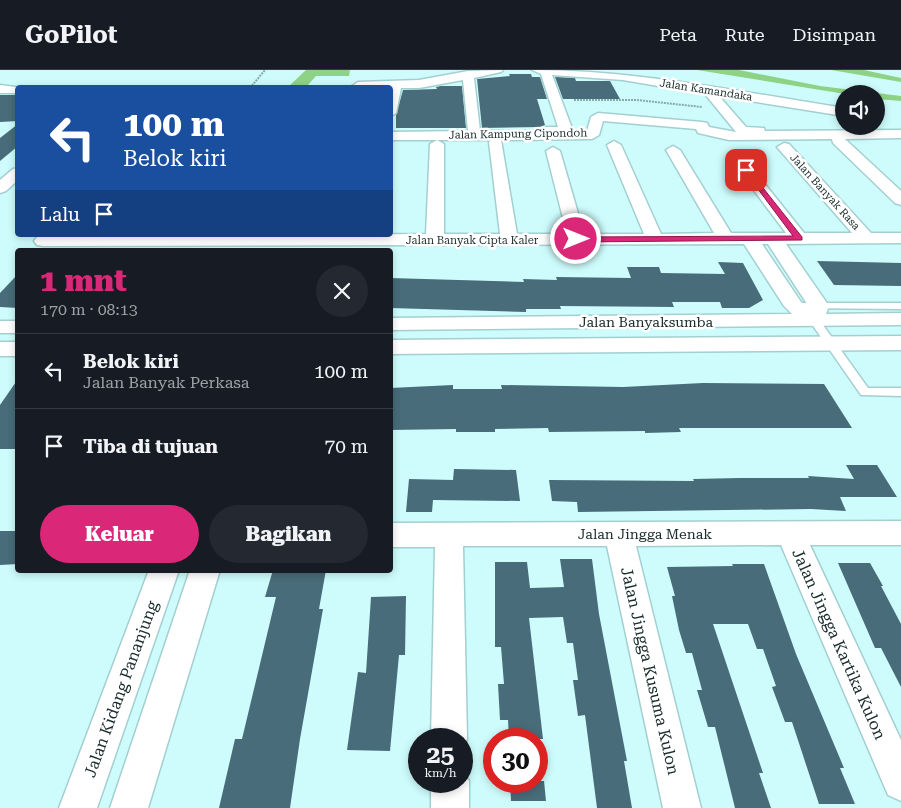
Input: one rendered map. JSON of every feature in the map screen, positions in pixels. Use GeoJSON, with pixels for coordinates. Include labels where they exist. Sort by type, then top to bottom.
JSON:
{"type":"FeatureCollection","features":[{"type":"Feature","properties":{"kind":"street"},"geometry":{"type":"LineString","coordinates":[[393,97],[395,86],[437,81],[497,70]]}},
{"type":"Feature","properties":{"kind":"street","name":"Jalan Kamandaka"},"geometry":{"type":"LineString","coordinates":[[538,70],[623,77],[835,111]]}},
{"type":"Feature","properties":{"kind":"street"},"geometry":{"type":"LineString","coordinates":[[393,131],[566,131],[545,70]]}},
{"type":"Feature","properties":{"kind":"street"},"geometry":{"type":"LineString","coordinates":[[468,74],[474,131]]}},
{"type":"Feature","properties":{"kind":"street"},"geometry":{"type":"LineString","coordinates":[[623,77],[632,92]]}},
{"type":"Feature","properties":{"kind":"street"},"geometry":{"type":"LineString","coordinates":[[0,89],[15,89]]}},
{"type":"Feature","properties":{"kind":"street"},"geometry":{"type":"LineString","coordinates":[[708,90],[742,131],[835,127]]}},
{"type":"Feature","properties":{"kind":"street","name":"Jalan Kampung Cipondoh"},"geometry":{"type":"LineString","coordinates":[[393,136],[592,135],[598,117],[702,126],[703,130],[729,136],[899,138]]}},
{"type":"Feature","properties":{"kind":"street"},"geometry":{"type":"LineString","coordinates":[[885,135],[899,138]]}},
{"type":"Feature","properties":{"kind":"street"},"geometry":{"type":"LineString","coordinates":[[838,140],[901,200]]}},
{"type":"Feature","properties":{"kind":"street"},"geometry":{"type":"LineString","coordinates":[[496,142],[509,239]]}},
{"type":"Feature","properties":{"kind":"street"},"geometry":{"type":"LineString","coordinates":[[435,240],[437,144]]}},
{"type":"Feature","properties":{"kind":"street"},"geometry":{"type":"LineString","coordinates":[[614,145],[655,239]]}},
{"type":"Feature","properties":{"kind":"street","name":"Jalan Banyak Rasa"},"geometry":{"type":"LineString","coordinates":[[784,146],[866,238]]}},
{"type":"Feature","properties":{"kind":"street"},"geometry":{"type":"LineString","coordinates":[[673,150],[726,239]]}},
{"type":"Feature","properties":{"kind":"street"},"geometry":{"type":"LineString","coordinates":[[553,151],[576,239]]}},
{"type":"Feature","properties":{"kind":"street"},"geometry":{"type":"LineString","coordinates":[[735,156],[799,238]]}},
{"type":"Feature","properties":{"kind":"street"},"geometry":{"type":"LineString","coordinates":[[0,188],[15,175]]}},
{"type":"Feature","properties":{"kind":"street","name":"Jalan Banyak Cipta Kaler"},"geometry":{"type":"LineString","coordinates":[[43,241],[75,238],[363,238],[435,240],[901,238]]}},
{"type":"Feature","properties":{"kind":"street"},"geometry":{"type":"LineString","coordinates":[[750,239],[794,306],[816,313]]}},
{"type":"Feature","properties":{"kind":"street"},"geometry":{"type":"LineString","coordinates":[[774,239],[816,313]]}},
{"type":"Feature","properties":{"kind":"street","name":"Jalan Banyaksumba"},"geometry":{"type":"LineString","coordinates":[[393,324],[816,313],[901,319]]}},
{"type":"Feature","properties":{"kind":"street"},"geometry":{"type":"LineString","coordinates":[[0,327],[15,327]]}},
{"type":"Feature","properties":{"kind":"street","name":"Jalan Banyaksumba"},"geometry":{"type":"LineString","coordinates":[[393,346],[901,343]]}},
{"type":"Feature","properties":{"kind":"street"},"geometry":{"type":"LineString","coordinates":[[0,349],[15,349]]}},
{"type":"Feature","properties":{"kind":"street","name":"Jalan Jingga Kartika Kulon"},"geometry":{"type":"LineString","coordinates":[[790,533],[901,782]]}},
{"type":"Feature","properties":{"kind":"street","name":"Jalan Jingga Menak"},"geometry":{"type":"LineString","coordinates":[[393,535],[901,533]]}},
{"type":"Feature","properties":{"kind":"street","name":"Jalan Jingga Kusuma Kulon"},"geometry":{"type":"LineString","coordinates":[[619,534],[682,808]]}},
{"type":"Feature","properties":{"kind":"street"},"geometry":{"type":"LineString","coordinates":[[449,535],[449,728]]}},
{"type":"Feature","properties":{"kind":"street","name":"Jalan Kidang Pananjung"},"geometry":{"type":"LineString","coordinates":[[78,808],[163,573]]}},
{"type":"Feature","properties":{"kind":"street"},"geometry":{"type":"LineString","coordinates":[[130,808],[204,573]]}},
{"type":"Feature","properties":{"kind":"street"},"geometry":{"type":"LineString","coordinates":[[450,793],[450,808]]}},
{"type":"Feature","properties":{"kind":"lane"},"geometry":{"type":"LineString","coordinates":[[901,306],[816,313],[830,344],[865,392],[901,392]]}},
{"type":"Feature","properties":{"kind":"path"},"geometry":{"type":"LineString","coordinates":[[252,85],[265,70]]}},
{"type":"Feature","properties":{"kind":"path"},"geometry":{"type":"LineString","coordinates":[[556,100],[637,100],[724,108]]}},
{"type":"Feature","properties":{"kind":"green space"},"geometry":{"type":"Polygon","coordinates":[[[306,70],[350,70],[349,76],[316,76],[308,85],[290,85],[306,70]]]}},
{"type":"Feature","properties":{"kind":"green space"},"geometry":{"type":"Polygon","coordinates":[[[697,70],[739,70],[835,88],[835,92],[697,70]]]}},
{"type":"Feature","properties":{"kind":"green space"},"geometry":{"type":"Polygon","coordinates":[[[831,70],[864,70],[901,78],[901,82],[831,70]]]}},
{"type":"Feature","properties":{"kind":"green space"},"geometry":{"type":"Polygon","coordinates":[[[885,94],[901,96],[901,101],[885,100],[885,94]]]}},
{"type":"Feature","properties":{"kind":"building"},"geometry":{"type":"Polygon","coordinates":[[[509,74],[531,74],[532,77],[540,77],[547,99],[537,99],[545,125],[540,127],[482,128],[477,79],[510,76],[509,74]]]}},
{"type":"Feature","properties":{"kind":"building"},"geometry":{"type":"Polygon","coordinates":[[[555,77],[575,78],[576,81],[610,81],[620,99],[563,99],[555,77]]]}},
{"type":"Feature","properties":{"kind":"building"},"geometry":{"type":"Polygon","coordinates":[[[462,86],[466,128],[396,128],[396,115],[403,90],[437,89],[436,87],[462,86]]]}},
{"type":"Feature","properties":{"kind":"building"},"geometry":{"type":"Polygon","coordinates":[[[0,95],[15,95],[15,121],[0,122],[0,95]]]}},
{"type":"Feature","properties":{"kind":"building"},"geometry":{"type":"Polygon","coordinates":[[[15,126],[15,148],[0,161],[0,138],[15,126]]]}},
{"type":"Feature","properties":{"kind":"building"},"geometry":{"type":"Polygon","coordinates":[[[817,261],[901,263],[901,286],[834,285],[817,261]]]}},
{"type":"Feature","properties":{"kind":"building"},"geometry":{"type":"Polygon","coordinates":[[[718,262],[743,263],[763,300],[749,308],[722,308],[720,302],[672,302],[674,307],[560,306],[561,309],[526,309],[526,312],[393,308],[393,278],[524,282],[523,279],[557,280],[556,277],[631,278],[627,267],[659,267],[661,273],[725,274],[718,262]]]}},
{"type":"Feature","properties":{"kind":"building"},"geometry":{"type":"Polygon","coordinates":[[[15,277],[15,308],[0,307],[0,293],[15,277]]]}},
{"type":"Feature","properties":{"kind":"building"},"geometry":{"type":"Polygon","coordinates":[[[15,383],[15,449],[0,449],[0,405],[15,383]]]}},
{"type":"Feature","properties":{"kind":"building"},"geometry":{"type":"Polygon","coordinates":[[[703,383],[824,384],[852,428],[679,428],[681,432],[645,433],[645,431],[549,432],[548,428],[495,429],[495,432],[456,432],[456,429],[393,430],[393,388],[453,385],[453,389],[502,389],[501,385],[623,387],[703,383]]]}},
{"type":"Feature","properties":{"kind":"building"},"geometry":{"type":"Polygon","coordinates":[[[846,465],[877,465],[897,497],[840,497],[846,511],[811,509],[578,512],[577,502],[552,501],[549,480],[694,481],[693,479],[809,478],[808,476],[854,479],[846,465]]]}},
{"type":"Feature","properties":{"kind":"building"},"geometry":{"type":"Polygon","coordinates":[[[454,469],[516,470],[520,501],[433,500],[432,512],[406,512],[409,479],[453,480],[454,469]]]}},
{"type":"Feature","properties":{"kind":"building"},"geometry":{"type":"Polygon","coordinates":[[[0,531],[15,531],[15,564],[0,565],[0,531]]]}},
{"type":"Feature","properties":{"kind":"building"},"geometry":{"type":"Polygon","coordinates":[[[560,559],[592,559],[599,614],[627,761],[624,761],[632,808],[597,808],[585,715],[578,716],[573,680],[578,680],[573,643],[567,643],[563,617],[529,618],[542,728],[508,728],[508,720],[500,720],[498,684],[504,684],[501,647],[495,647],[495,562],[527,562],[530,588],[564,587],[560,559]]]}},
{"type":"Feature","properties":{"kind":"building"},"geometry":{"type":"Polygon","coordinates":[[[838,563],[870,563],[883,586],[881,586],[901,624],[901,687],[881,648],[875,648],[838,563]]]}},
{"type":"Feature","properties":{"kind":"building"},"geometry":{"type":"Polygon","coordinates":[[[732,564],[764,564],[796,654],[844,768],[840,768],[855,804],[819,804],[792,722],[785,722],[772,687],[776,686],[763,649],[757,649],[748,624],[713,624],[763,773],[759,773],[771,808],[735,808],[715,727],[708,727],[697,690],[702,690],[692,653],[686,653],[679,630],[672,596],[675,596],[667,567],[733,566],[732,564]]]}},
{"type":"Feature","properties":{"kind":"building"},"geometry":{"type":"Polygon","coordinates":[[[272,573],[325,573],[319,609],[323,609],[290,808],[219,808],[235,739],[242,739],[276,597],[265,597],[272,573]]]}},
{"type":"Feature","properties":{"kind":"building"},"geometry":{"type":"Polygon","coordinates":[[[406,596],[405,655],[399,655],[390,751],[347,750],[358,672],[366,673],[371,597],[406,596]]]}},
{"type":"Feature","properties":{"kind":"building"},"geometry":{"type":"Polygon","coordinates":[[[511,793],[545,793],[546,801],[511,801],[511,793]]]}},
{"type":"Feature","properties":{"kind":"route"},"geometry":{"type":"LineString","coordinates":[[576,239],[799,238],[746,170]]}}]}
